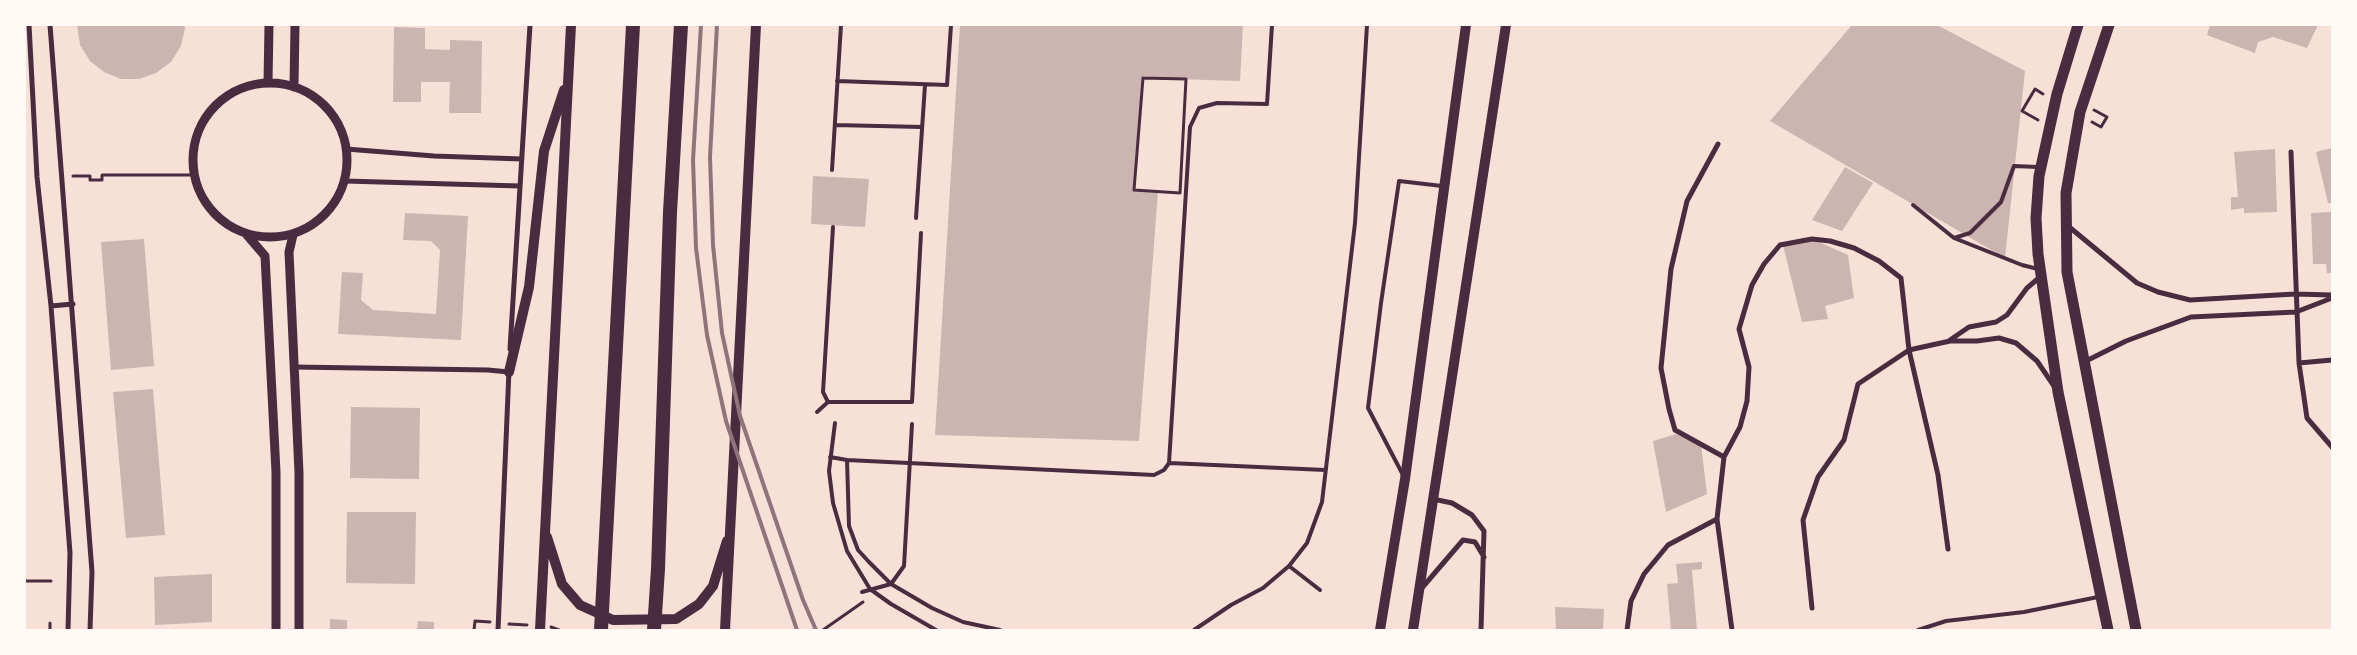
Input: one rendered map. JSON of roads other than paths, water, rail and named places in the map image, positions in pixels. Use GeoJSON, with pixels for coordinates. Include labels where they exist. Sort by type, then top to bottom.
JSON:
{"type":"FeatureCollection","features":[{"type":"Feature","properties":{"kind":"highway"},"geometry":{"type":"LineString","coordinates":[[601,630],[634,25]]}},
{"type":"Feature","properties":{"kind":"highway"},"geometry":{"type":"LineString","coordinates":[[654,630],[658,569],[670,212],[681,25]]}},
{"type":"Feature","properties":{"kind":"main road"},"geometry":{"type":"LineString","coordinates":[[539,627],[571,25]]}},
{"type":"Feature","properties":{"kind":"main road"},"geometry":{"type":"LineString","coordinates":[[1380,630],[1405,479],[1466,25]]}},
{"type":"Feature","properties":{"kind":"main road"},"geometry":{"type":"LineString","coordinates":[[1413,630],[1506,25]]}},
{"type":"Feature","properties":{"kind":"main road"},"geometry":{"type":"LineString","coordinates":[[2078,25],[2057,94],[2040,168],[2036,218],[2041,273],[2058,392],[2108,630]]}},
{"type":"Feature","properties":{"kind":"main road"},"geometry":{"type":"LineString","coordinates":[[2109,25],[2080,112],[2066,193],[2068,272],[2136,630]]}},
{"type":"Feature","properties":{"kind":"main road"},"geometry":{"type":"LineString","coordinates":[[725,630],[757,28]]}},
{"type":"Feature","properties":{"kind":"main road"},"geometry":{"type":"LineString","coordinates":[[509,372],[530,287],[544,151],[568,77]]}},
{"type":"Feature","properties":{"kind":"main road"},"geometry":{"type":"LineString","coordinates":[[545,530],[562,584],[580,605],[614,620],[676,619],[699,604],[713,586],[732,526]]}},
{"type":"Feature","properties":{"kind":"street"},"geometry":{"type":"LineString","coordinates":[[28,25],[37,177],[51,306],[70,554],[68,630]]}},
{"type":"Feature","properties":{"kind":"street"},"geometry":{"type":"LineString","coordinates":[[50,25],[73,304],[92,572],[90,630]]}},
{"type":"Feature","properties":{"kind":"street"},"geometry":{"type":"LineString","coordinates":[[268,25],[268,83]]}},
{"type":"Feature","properties":{"kind":"street"},"geometry":{"type":"LineString","coordinates":[[294,87],[295,25]]}},
{"type":"Feature","properties":{"kind":"street"},"geometry":{"type":"LineString","coordinates":[[498,630],[509,372],[530,25]]}},
{"type":"Feature","properties":{"kind":"street"},"geometry":{"type":"LineString","coordinates":[[268,83],[294,87],[314,96],[329,110],[341,128],[346,149],[347,165],[344,181],[334,205],[316,223],[293,235],[270,238],[247,235],[226,224],[208,208],[197,186],[194,175],[192,163],[196,138],[206,117],[223,99],[244,87],[268,83]]}},
{"type":"Feature","properties":{"kind":"street"},"geometry":{"type":"LineString","coordinates":[[1718,144],[1686,201],[1671,268],[1662,368],[1669,409],[1675,430],[1724,457]]}},
{"type":"Feature","properties":{"kind":"street"},"geometry":{"type":"LineString","coordinates":[[346,149],[434,156],[522,159]]}},
{"type":"Feature","properties":{"kind":"street"},"geometry":{"type":"LineString","coordinates":[[2291,152],[2299,363],[2307,418],[2332,447]]}},
{"type":"Feature","properties":{"kind":"street"},"geometry":{"type":"LineString","coordinates":[[344,181],[520,186]]}},
{"type":"Feature","properties":{"kind":"street"},"geometry":{"type":"LineString","coordinates":[[2066,224],[2110,262],[2138,283],[2158,292],[2190,300],[2295,294],[2332,296]]}},
{"type":"Feature","properties":{"kind":"street"},"geometry":{"type":"LineString","coordinates":[[247,235],[265,256],[276,472],[276,630]]}},
{"type":"Feature","properties":{"kind":"street"},"geometry":{"type":"LineString","coordinates":[[293,235],[289,252],[299,473],[299,630]]}},
{"type":"Feature","properties":{"kind":"street"},"geometry":{"type":"LineString","coordinates":[[1732,630],[1717,519],[1724,457],[1740,427],[1747,401],[1749,367],[1739,329],[1752,285],[1764,264],[1780,245],[1812,239],[1830,241],[1854,248],[1879,261],[1901,278],[1909,350],[1938,475],[1948,549]]}},
{"type":"Feature","properties":{"kind":"street"},"geometry":{"type":"LineString","coordinates":[[1950,341],[1969,326],[1996,322],[2007,316],[2027,288],[2041,273]]}},
{"type":"Feature","properties":{"kind":"street"},"geometry":{"type":"LineString","coordinates":[[2084,362],[2126,341],[2191,317],[2296,312],[2332,296]]}},
{"type":"Feature","properties":{"kind":"street"},"geometry":{"type":"LineString","coordinates":[[51,306],[73,304]]}},
{"type":"Feature","properties":{"kind":"street"},"geometry":{"type":"LineString","coordinates":[[1812,608],[1803,520],[1818,477],[1844,440],[1858,384],[1909,350],[1950,341],[1977,341],[1999,338],[2016,342],[2037,361],[2058,392]]}},
{"type":"Feature","properties":{"kind":"street"},"geometry":{"type":"LineString","coordinates":[[2299,363],[2332,360]]}},
{"type":"Feature","properties":{"kind":"street"},"geometry":{"type":"LineString","coordinates":[[294,367],[488,370],[509,372]]}},
{"type":"Feature","properties":{"kind":"street"},"geometry":{"type":"LineString","coordinates":[[1433,499],[1452,503],[1472,515],[1484,531],[1485,557],[1480,594],[1481,630]]}},
{"type":"Feature","properties":{"kind":"street"},"geometry":{"type":"LineString","coordinates":[[1627,630],[1631,601],[1644,574],[1668,545],[1717,519]]}},
{"type":"Feature","properties":{"kind":"street"},"geometry":{"type":"LineString","coordinates":[[1418,592],[1463,540],[1475,542],[1485,557]]}},
{"type":"Feature","properties":{"kind":"lane"},"geometry":{"type":"LineString","coordinates":[[832,170],[840,25]]}},
{"type":"Feature","properties":{"kind":"lane"},"geometry":{"type":"LineString","coordinates":[[837,81],[947,85],[951,25]]}},
{"type":"Feature","properties":{"kind":"lane"},"geometry":{"type":"LineString","coordinates":[[1169,463],[1190,127],[1199,108],[1218,102],[1267,104],[1272,25]]}},
{"type":"Feature","properties":{"kind":"lane"},"geometry":{"type":"LineString","coordinates":[[1194,630],[1230,605],[1263,588],[1289,566],[1307,543],[1322,502],[1355,223],[1367,25]]}},
{"type":"Feature","properties":{"kind":"lane"},"geometry":{"type":"LineString","coordinates":[[916,218],[926,84]]}},
{"type":"Feature","properties":{"kind":"lane"},"geometry":{"type":"LineString","coordinates":[[835,125],[922,127]]}},
{"type":"Feature","properties":{"kind":"lane"},"geometry":{"type":"LineString","coordinates":[[1954,238],[1970,233],[2001,202],[2014,166],[2040,168]]}},
{"type":"Feature","properties":{"kind":"lane"},"geometry":{"type":"LineString","coordinates":[[1405,479],[1368,408],[1399,181],[1444,186]]}},
{"type":"Feature","properties":{"kind":"lane"},"geometry":{"type":"LineString","coordinates":[[1913,205],[1954,238],[2041,273]]}},
{"type":"Feature","properties":{"kind":"lane"},"geometry":{"type":"LineString","coordinates":[[828,402],[823,392],[833,227]]}},
{"type":"Feature","properties":{"kind":"lane"},"geometry":{"type":"LineString","coordinates":[[817,412],[828,402],[912,402],[921,233]]}},
{"type":"Feature","properties":{"kind":"lane"},"geometry":{"type":"LineString","coordinates":[[834,423],[829,471],[833,503],[847,551],[870,589],[891,604],[936,630]]}},
{"type":"Feature","properties":{"kind":"lane"},"geometry":{"type":"LineString","coordinates":[[862,592],[890,584],[904,566],[912,424]]}},
{"type":"Feature","properties":{"kind":"lane"},"geometry":{"type":"LineString","coordinates":[[830,457],[847,460],[1154,475],[1169,463],[1325,470]]}},
{"type":"Feature","properties":{"kind":"lane"},"geometry":{"type":"LineString","coordinates":[[847,460],[849,526],[858,550],[890,584],[936,610],[963,622],[1000,630]]}},
{"type":"Feature","properties":{"kind":"lane"},"geometry":{"type":"LineString","coordinates":[[1289,566],[1320,590]]}},
{"type":"Feature","properties":{"kind":"lane"},"geometry":{"type":"LineString","coordinates":[[1918,630],[1946,621],[2024,612],[2101,596]]}},
{"type":"Feature","properties":{"kind":"railway"},"geometry":{"type":"LineString","coordinates":[[701,25],[693,160],[696,248],[707,335],[726,421],[797,630]]}},
{"type":"Feature","properties":{"kind":"railway"},"geometry":{"type":"LineString","coordinates":[[717,25],[710,157],[713,245],[722,333],[740,416],[803,600],[816,630]]}}]}
